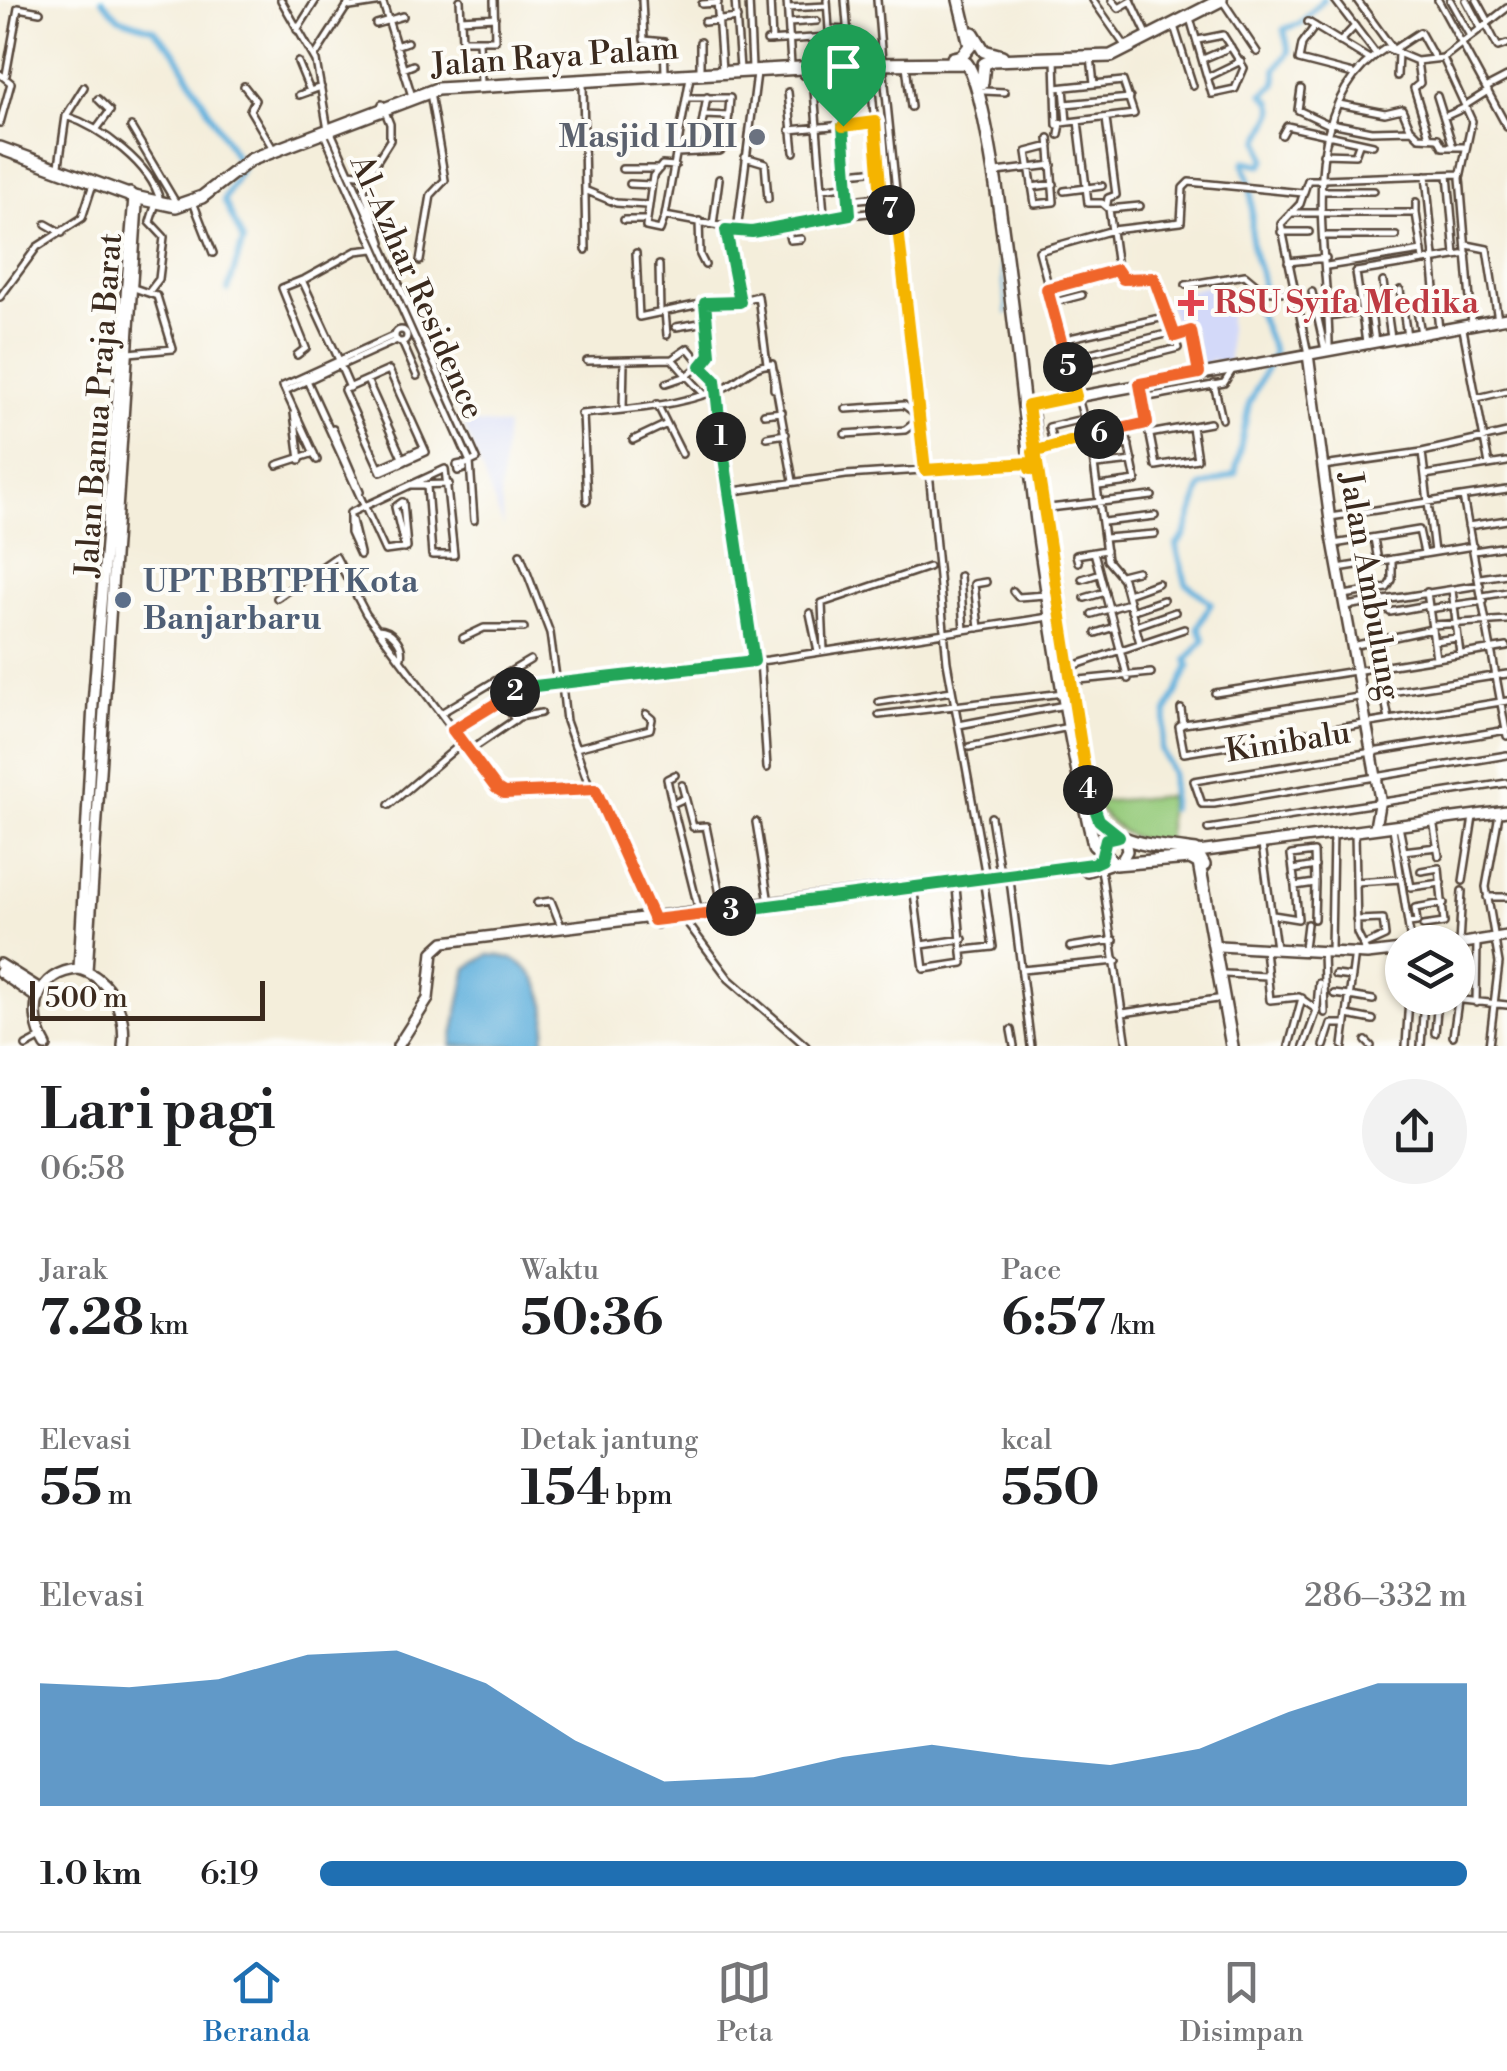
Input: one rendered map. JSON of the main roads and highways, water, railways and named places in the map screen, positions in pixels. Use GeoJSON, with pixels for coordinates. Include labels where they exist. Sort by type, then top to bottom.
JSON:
{"type":"FeatureCollection","features":[{"type":"Feature","properties":{"kind":"main road"},"geometry":{"type":"LineString","coordinates":[[962,0],[984,58],[984,91],[1049,595],[1067,668],[1072,727],[1094,814],[1122,838],[1198,852],[1234,1046]]}},
{"type":"Feature","properties":{"kind":"main road"},"geometry":{"type":"LineString","coordinates":[[962,0],[1028,411],[1056,625],[1094,845],[1101,863],[1194,858],[1202,872],[1220,946],[1234,1046]]}},
{"type":"Feature","properties":{"kind":"main road"},"geometry":{"type":"LineString","coordinates":[[984,58],[1089,54],[1126,47],[1219,0]]}},
{"type":"Feature","properties":{"kind":"main road"},"geometry":{"type":"LineString","coordinates":[[969,59],[1091,58],[1126,50],[1219,0]]}},
{"type":"Feature","properties":{"kind":"main road","name":"Jalan Raya Palam"},"geometry":{"type":"LineString","coordinates":[[139,199],[176,203],[198,196],[238,165],[272,147],[410,93],[481,82],[969,59]]}},
{"type":"Feature","properties":{"kind":"main road","name":"Jalan Raya Palam"},"geometry":{"type":"LineString","coordinates":[[883,64],[969,59]]}},
{"type":"Feature","properties":{"kind":"main road","name":"Jalan Raya Palam"},"geometry":{"type":"LineString","coordinates":[[382,105],[429,90],[791,66],[831,68]]}},
{"type":"Feature","properties":{"kind":"main road","name":"Jalan Raya Palam"},"geometry":{"type":"LineString","coordinates":[[139,199],[176,206],[193,202],[238,165],[299,137]]}},
{"type":"Feature","properties":{"kind":"main road"},"geometry":{"type":"LineString","coordinates":[[7,148],[139,199]]}},
{"type":"Feature","properties":{"kind":"main road"},"geometry":{"type":"LineString","coordinates":[[7,148],[139,199]]}},
{"type":"Feature","properties":{"kind":"water"},"geometry":{"type":"Polygon","coordinates":[[[488,955],[519,963],[539,984],[546,1014],[542,1046],[451,1046],[467,968],[488,955]]]}},
{"type":"Feature","properties":{"kind":"waterway"},"geometry":{"type":"LineString","coordinates":[[102,0],[119,18],[153,29],[174,51],[242,168],[224,200],[243,241],[228,290]]}},
{"type":"Feature","properties":{"kind":"waterway"},"geometry":{"type":"LineString","coordinates":[[1171,809],[1172,773],[1161,749],[1167,712],[1189,666],[1187,660],[1204,640],[1198,627],[1211,603],[1186,583],[1176,546],[1185,535],[1201,487],[1235,474],[1249,404],[1274,352],[1254,302],[1254,292],[1262,289],[1262,283],[1253,249],[1251,194],[1244,165],[1245,161],[1262,165],[1265,159],[1260,140],[1274,112],[1272,102],[1263,94],[1276,84],[1276,69],[1289,52],[1284,29],[1301,23],[1323,0]]}},
{"type":"Feature","properties":{"kind":"waterway"},"geometry":{"type":"LineString","coordinates":[[999,247],[1007,314]]}},
{"type":"Feature","properties":{"kind":"place","name":"Masjid LDII"},"geometry":{"type":"Point","coordinates":[757,137]}},
{"type":"Feature","properties":{"kind":"place","name":"RSU Syifa Medika"},"geometry":{"type":"Point","coordinates":[1191,303]}},
{"type":"Feature","properties":{"kind":"place","name":"UPT BBTPH Kota Banjarbaru"},"geometry":{"type":"Point","coordinates":[123,600]}}]}
